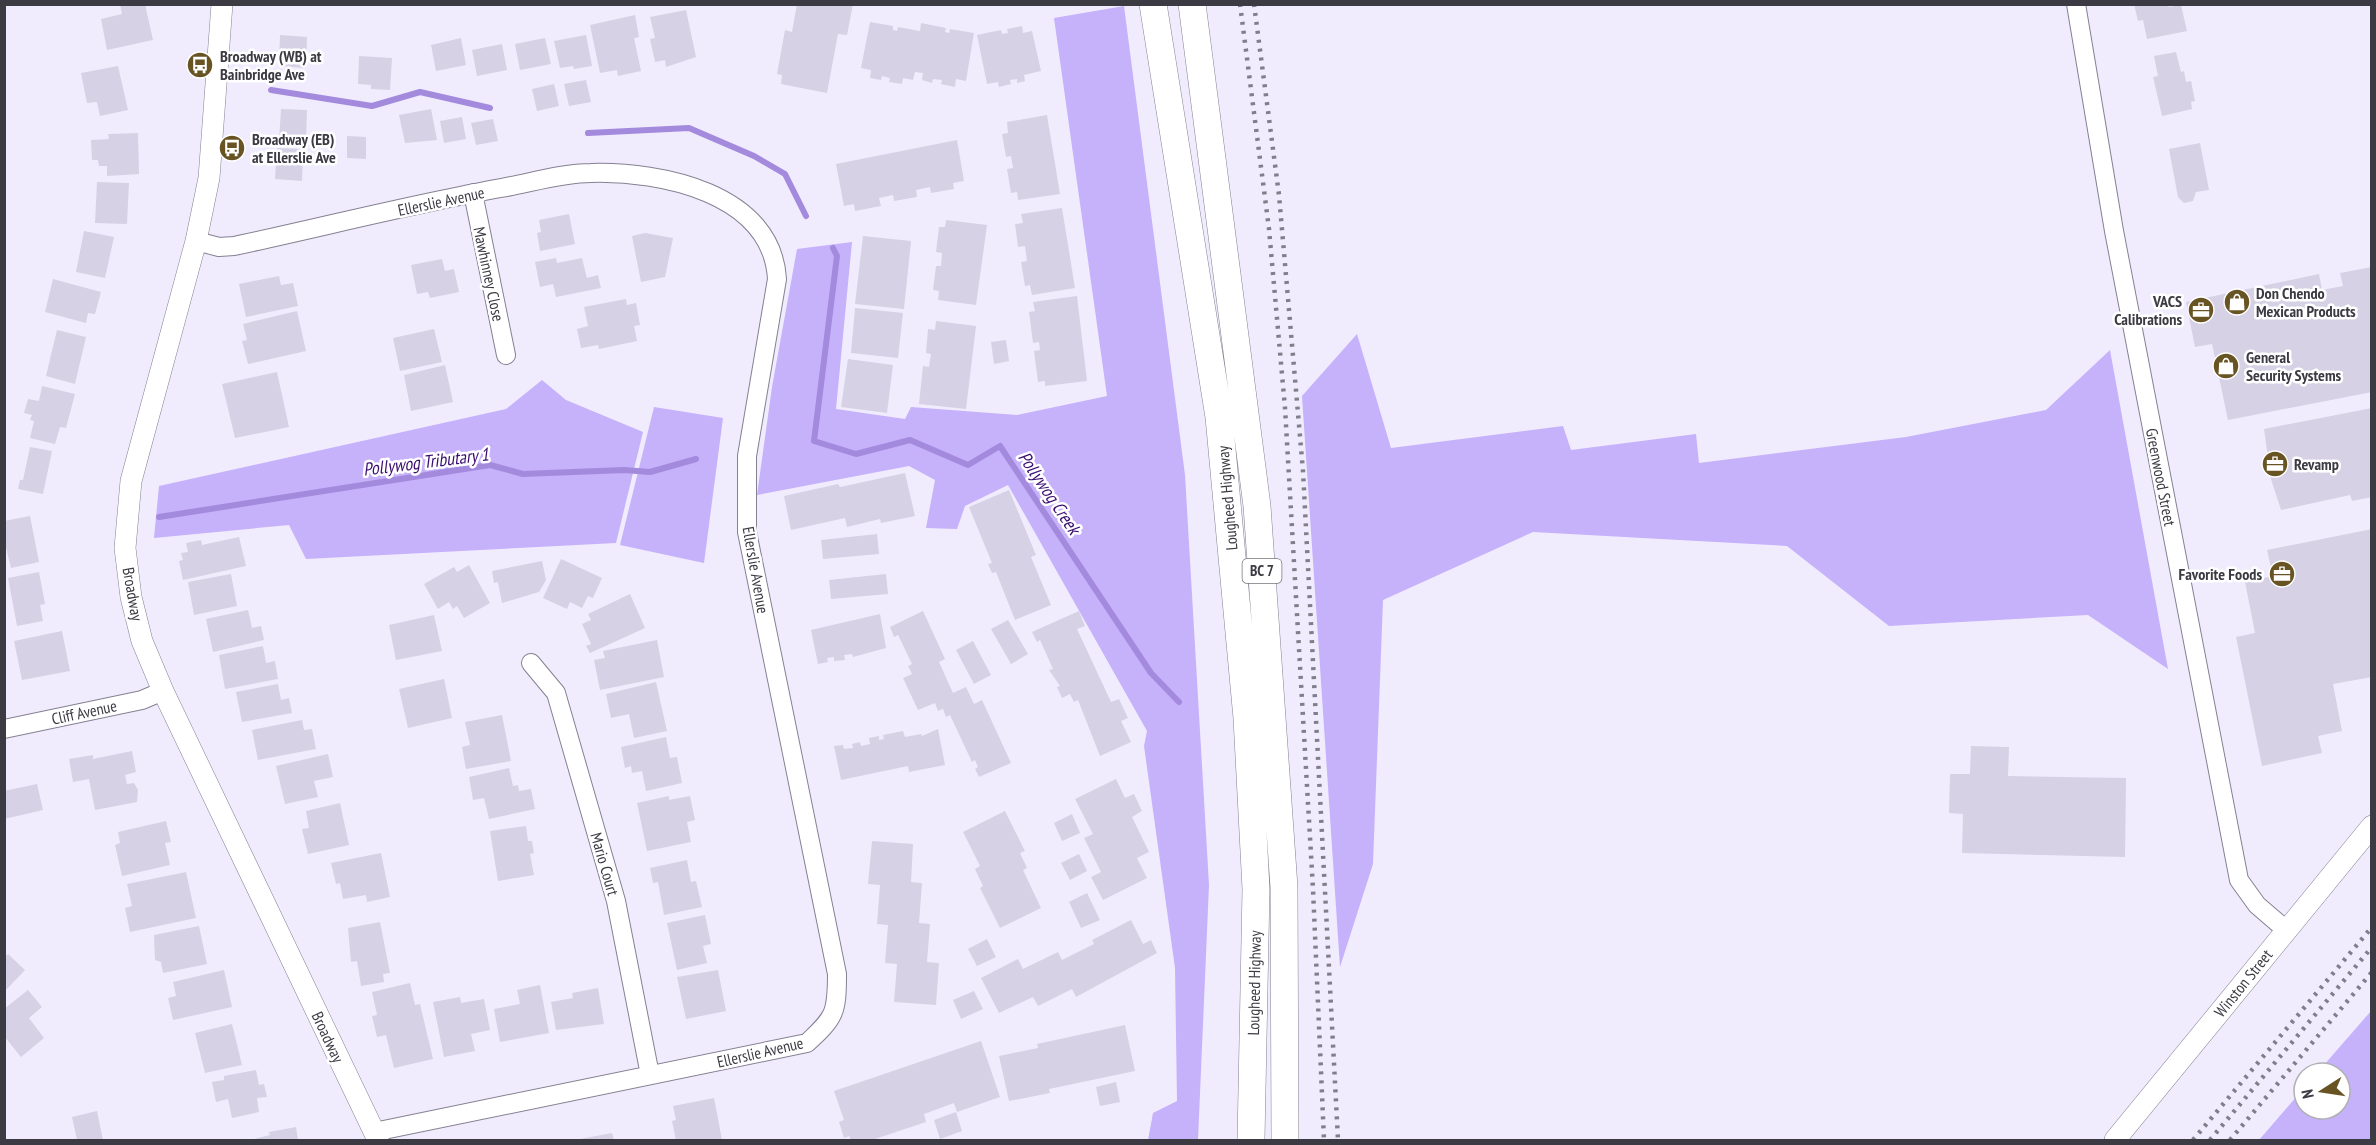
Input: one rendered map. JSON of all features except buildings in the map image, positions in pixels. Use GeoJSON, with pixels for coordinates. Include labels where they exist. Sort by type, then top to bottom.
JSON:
{"type":"FeatureCollection","features":[{"type":"Feature","properties":{"kind":"main road","name":"Lougheed Highway"},"geometry":{"type":"LineString","coordinates":[[1153,4],[1219,417],[1247,718],[1256,889],[1251,1140]]}},
{"type":"Feature","properties":{"kind":"main road","name":"Lougheed Highway"},"geometry":{"type":"LineString","coordinates":[[1192,4],[1257,506],[1284,887],[1285,1140]]}},
{"type":"Feature","properties":{"kind":"street","name":"Broadway"},"geometry":{"type":"LineString","coordinates":[[222,4],[209,178],[196,241],[131,481],[125,548],[131,597],[142,640],[164,691],[376,1136]]}},
{"type":"Feature","properties":{"kind":"street","name":"Greenwood Street"},"geometry":{"type":"LineString","coordinates":[[2076,4],[2115,239],[2239,880],[2257,905],[2286,930]]}},
{"type":"Feature","properties":{"kind":"street","name":"Ellerslie Avenue"},"geometry":{"type":"LineString","coordinates":[[196,241],[219,247],[234,246],[473,193],[589,172],[660,177],[714,196],[744,213],[759,226],[776,266],[777,279],[747,456],[747,532],[837,974],[837,1004],[826,1025],[807,1043],[650,1075],[376,1136]]}},
{"type":"Feature","properties":{"kind":"street","name":"Mawhinney Close"},"geometry":{"type":"LineString","coordinates":[[473,193],[506,355]]}},
{"type":"Feature","properties":{"kind":"street","name":"Mario Court"},"geometry":{"type":"LineString","coordinates":[[531,663],[556,693],[616,901],[650,1075]]}},
{"type":"Feature","properties":{"kind":"street","name":"Cliff Avenue"},"geometry":{"type":"LineString","coordinates":[[4,729],[142,700],[164,691]]}},
{"type":"Feature","properties":{"kind":"street","name":"Winston Street"},"geometry":{"type":"LineString","coordinates":[[2115,1140],[2372,826]]}},
{"type":"Feature","properties":{"kind":"shaded area"},"geometry":{"type":"Polygon","coordinates":[[[1124,6],[1185,475],[1209,885],[1198,1140],[1148,1140],[1153,1113],[1177,1101],[1175,968],[1144,746],[1147,731],[1008,485],[965,506],[957,529],[926,528],[935,480],[909,466],[757,495],[772,387],[797,249],[852,242],[836,409],[905,419],[911,407],[1017,415],[1107,396],[1054,18],[1124,6]]]}},
{"type":"Feature","properties":{"kind":"shaded area"},"geometry":{"type":"Polygon","coordinates":[[[1357,334],[1391,448],[1563,426],[1571,450],[1696,434],[1699,463],[1906,437],[2046,410],[2110,350],[2168,669],[2088,615],[1889,626],[1787,546],[1533,532],[1383,600],[1373,864],[1340,967],[1302,396],[1357,334]]]}},
{"type":"Feature","properties":{"kind":"shaded area"},"geometry":{"type":"Polygon","coordinates":[[[542,380],[566,400],[643,432],[616,543],[306,559],[289,525],[154,538],[159,486],[506,409],[542,380]]]}},
{"type":"Feature","properties":{"kind":"shaded area"},"geometry":{"type":"Polygon","coordinates":[[[654,407],[723,418],[704,563],[620,545],[654,407]]]}},
{"type":"Feature","properties":{"kind":"shaded area"},"geometry":{"type":"Polygon","coordinates":[[[2371,1011],[2371,1140],[2259,1140],[2292,1102],[2292,1121],[2352,1121],[2352,1061],[2327,1061],[2371,1011]]]}},
{"type":"Feature","properties":{"kind":"waterway","name":"Pollywog Creek"},"geometry":{"type":"LineString","coordinates":[[271,90],[372,106],[420,92],[490,108]]}},
{"type":"Feature","properties":{"kind":"waterway","name":"Pollywog Creek"},"geometry":{"type":"LineString","coordinates":[[588,133],[689,128],[754,156],[785,174],[806,216]]}},
{"type":"Feature","properties":{"kind":"waterway","name":"Pollywog Creek"},"geometry":{"type":"LineString","coordinates":[[833,248],[837,256],[814,441],[856,454],[910,440],[968,465],[1000,446],[1151,673],[1179,702]]}},
{"type":"Feature","properties":{"kind":"waterway","name":"Pollywog Tributary 1"},"geometry":{"type":"LineString","coordinates":[[159,517],[490,465],[523,474],[624,470],[650,472],[696,459]]}},
{"type":"Feature","properties":{"kind":"railway"},"geometry":{"type":"LineString","coordinates":[[1240,4],[1269,229],[1285,408],[1313,889],[1324,1140]]}},
{"type":"Feature","properties":{"kind":"railway"},"geometry":{"type":"LineString","coordinates":[[1254,4],[1279,195],[1303,471],[1338,1140]]}},
{"type":"Feature","properties":{"kind":"railway"},"geometry":{"type":"LineString","coordinates":[[2193,1140],[2372,927]]}},
{"type":"Feature","properties":{"kind":"railway"},"geometry":{"type":"LineString","coordinates":[[2210,1140],[2372,947]]}},
{"type":"Feature","properties":{"kind":"railway"},"geometry":{"type":"LineString","coordinates":[[2230,1140],[2372,972]]}},
{"type":"Feature","properties":{"kind":"place","name":"Broadway (WB) at Bainbridge Ave"},"geometry":{"type":"Point","coordinates":[200,65]}},
{"type":"Feature","properties":{"kind":"place","name":"Broadway (EB) at Ellerslie Ave"},"geometry":{"type":"Point","coordinates":[232,148]}},
{"type":"Feature","properties":{"kind":"place","name":"Don Chendo Mexican Products"},"geometry":{"type":"Point","coordinates":[2237,302]}},
{"type":"Feature","properties":{"kind":"place","name":"VACS Calibrations"},"geometry":{"type":"Point","coordinates":[2201,310]}},
{"type":"Feature","properties":{"kind":"place","name":"General Security Systems"},"geometry":{"type":"Point","coordinates":[2226,366]}},
{"type":"Feature","properties":{"kind":"place","name":"Revamp"},"geometry":{"type":"Point","coordinates":[2275,464]}},
{"type":"Feature","properties":{"kind":"place","name":"Favorite Foods"},"geometry":{"type":"Point","coordinates":[2282,574]}}]}
